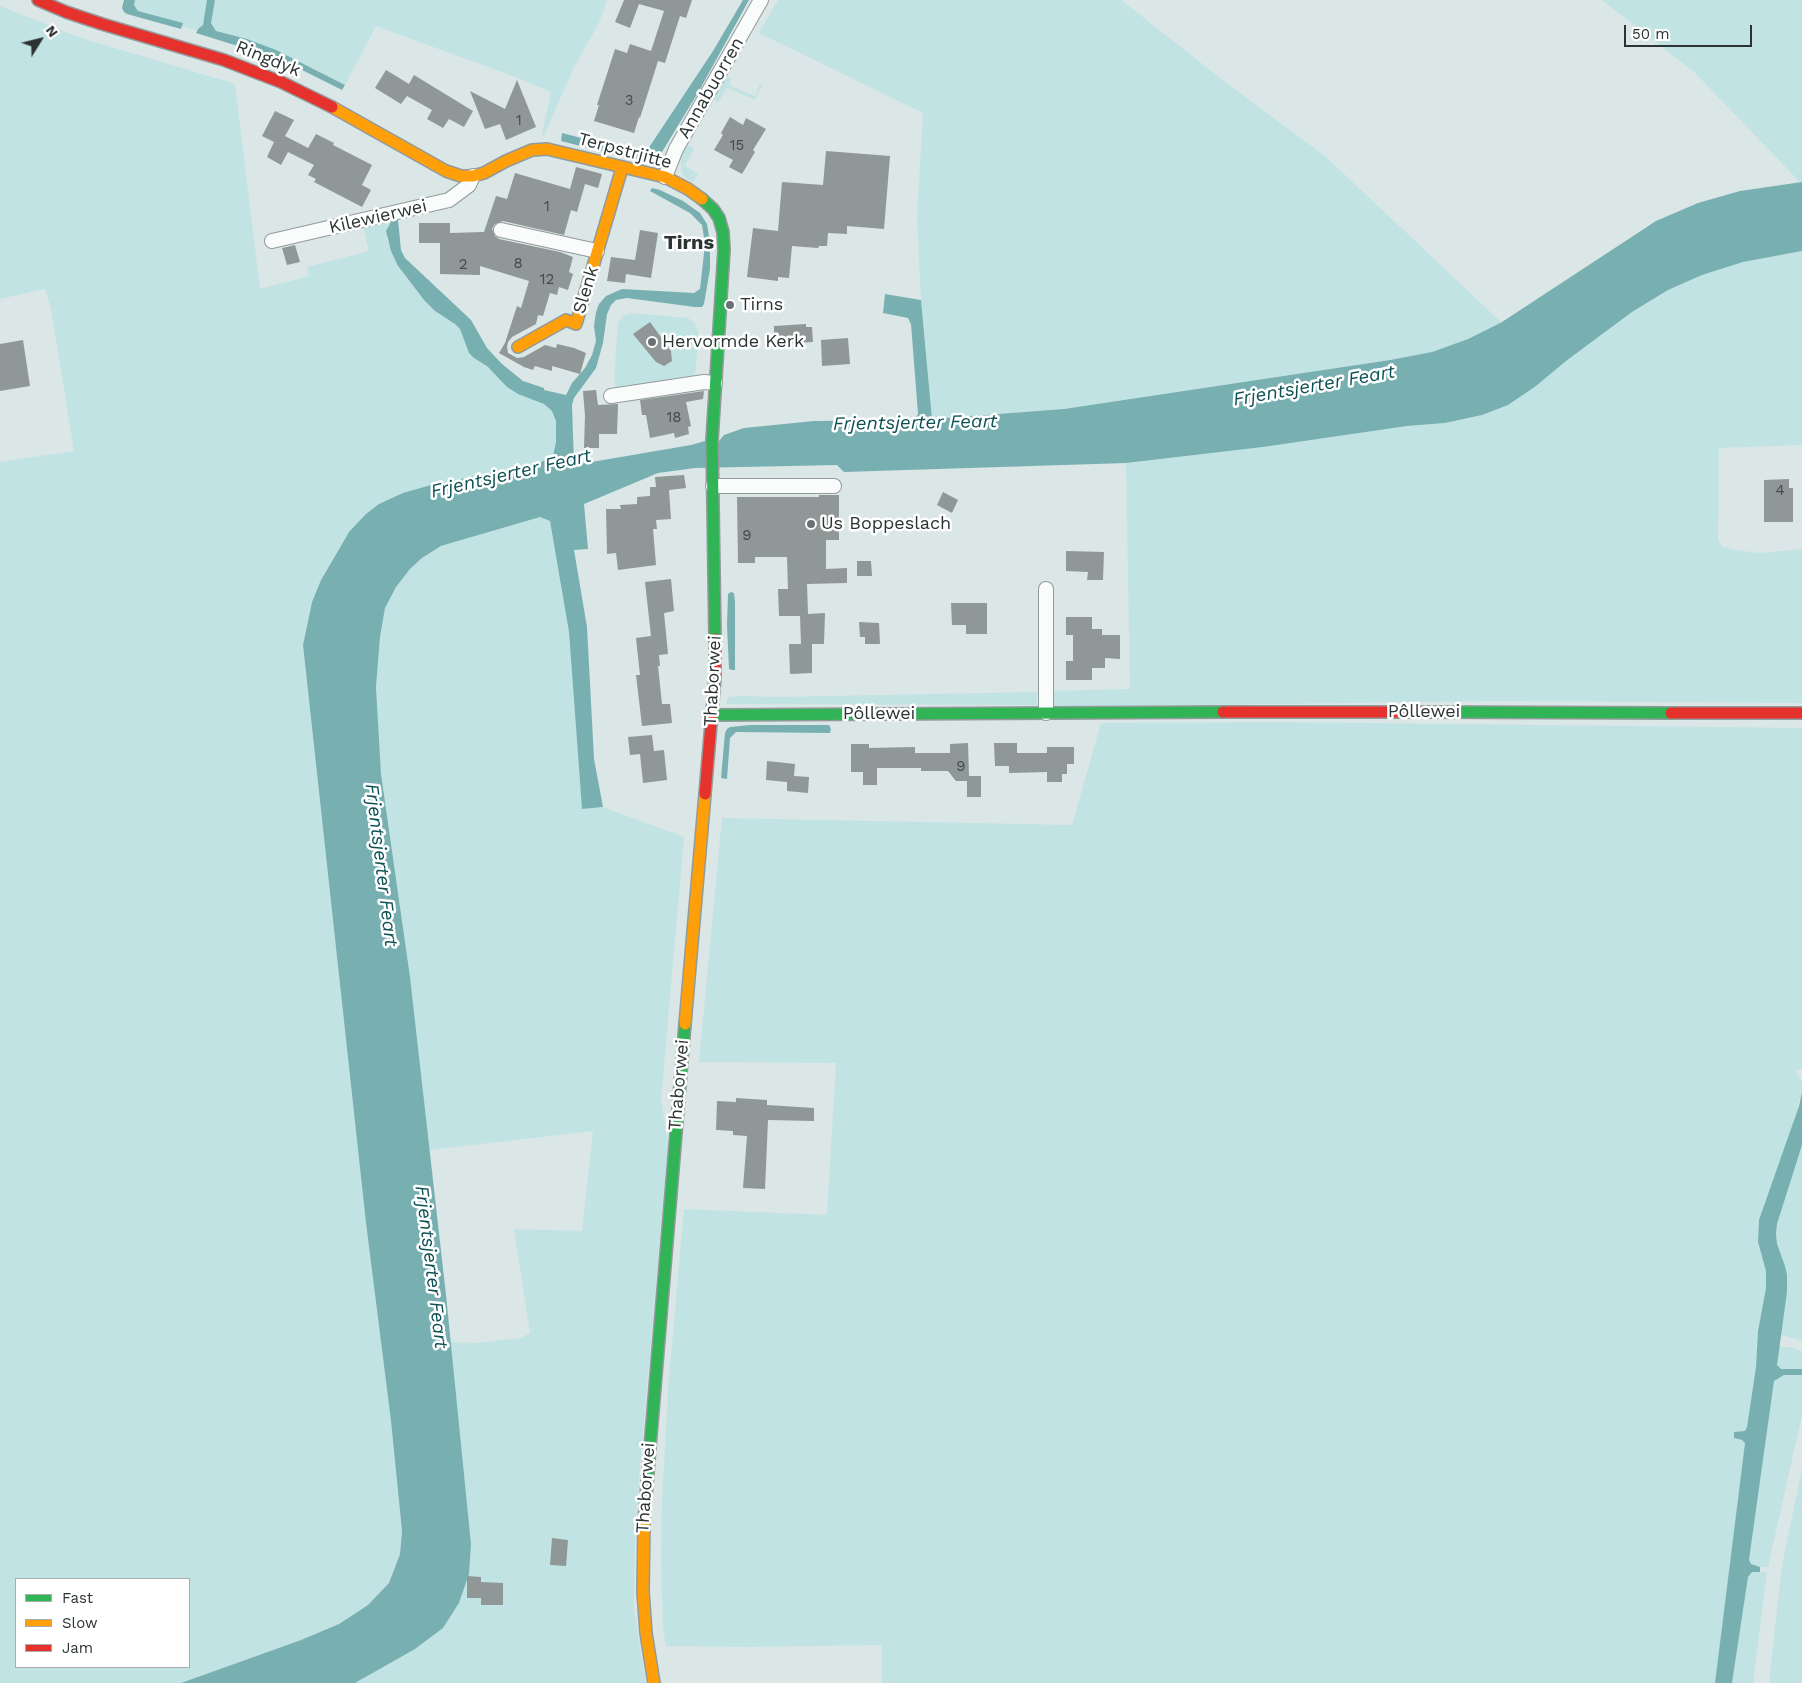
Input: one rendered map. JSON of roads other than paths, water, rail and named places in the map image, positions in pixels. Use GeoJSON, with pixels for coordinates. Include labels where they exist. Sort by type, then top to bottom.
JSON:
{"type":"FeatureCollection","features":[{"type":"Feature","properties":{"kind":"street","name":"Ringdyk"},"geometry":{"type":"LineString","coordinates":[[38,0],[66,12],[224,60],[267,76],[350,116],[446,172],[460,176],[473,176]]}},
{"type":"Feature","properties":{"kind":"street","name":"Annabuorren"},"geometry":{"type":"LineString","coordinates":[[665,178],[676,149],[761,0]]}},
{"type":"Feature","properties":{"kind":"street","name":"Terpstrjitte"},"geometry":{"type":"LineString","coordinates":[[473,176],[484,173],[532,150],[547,149],[665,178],[688,189],[714,209],[719,218],[724,250],[712,440]]}},
{"type":"Feature","properties":{"kind":"street","name":"Slenk"},"geometry":{"type":"LineString","coordinates":[[518,347],[566,320],[576,324],[622,168]]}},
{"type":"Feature","properties":{"kind":"street","name":"Kilewierwei"},"geometry":{"type":"LineString","coordinates":[[272,241],[450,200],[469,186],[473,176]]}},
{"type":"Feature","properties":{"kind":"street","name":"Slenk"},"geometry":{"type":"LineString","coordinates":[[501,230],[598,251]]}},
{"type":"Feature","properties":{"kind":"street"},"geometry":{"type":"LineString","coordinates":[[611,396],[715,382]]}},
{"type":"Feature","properties":{"kind":"street","name":"Thaborwei"},"geometry":{"type":"LineString","coordinates":[[654,1683],[646,1633],[643,1592],[644,1506],[715,677],[712,440]]}},
{"type":"Feature","properties":{"kind":"street"},"geometry":{"type":"LineString","coordinates":[[713,486],[834,486]]}},
{"type":"Feature","properties":{"kind":"street"},"geometry":{"type":"LineString","coordinates":[[1046,589],[1046,713]]}},
{"type":"Feature","properties":{"kind":"street","name":"Pôllewei"},"geometry":{"type":"LineString","coordinates":[[712,715],[1802,713]]}},
{"type":"Feature","properties":{"kind":"water"},"geometry":{"type":"Polygon","coordinates":[[[124,0],[135,0],[134,5],[138,11],[183,23],[181,29],[127,14],[122,8],[124,0]]]}},
{"type":"Feature","properties":{"kind":"water"},"geometry":{"type":"Polygon","coordinates":[[[207,0],[215,0],[211,23],[216,31],[247,39],[276,50],[345,85],[342,90],[302,70],[257,52],[196,33],[203,25],[207,0]]]}},
{"type":"Feature","properties":{"kind":"water"},"geometry":{"type":"Polygon","coordinates":[[[743,0],[749,0],[699,91],[658,157],[642,162],[561,141],[562,133],[635,152],[642,152],[648,149],[713,51],[743,0]]]}},
{"type":"Feature","properties":{"kind":"water","name":"Frjentsjerter Feart"},"geometry":{"type":"Polygon","coordinates":[[[1802,182],[1802,251],[1743,262],[1702,275],[1668,290],[1632,312],[1536,386],[1508,405],[1482,415],[1445,423],[1407,426],[1263,447],[1126,463],[844,472],[837,465],[695,468],[658,473],[584,504],[588,549],[574,550],[587,627],[594,759],[603,807],[582,809],[569,632],[550,521],[540,517],[441,546],[422,558],[410,569],[396,587],[385,608],[380,637],[376,687],[381,774],[410,977],[446,1295],[471,1544],[469,1574],[459,1603],[443,1628],[415,1649],[355,1683],[181,1683],[301,1640],[339,1624],[368,1605],[389,1583],[400,1554],[402,1531],[391,1421],[366,1223],[303,645],[312,602],[321,580],[349,532],[366,514],[379,504],[403,493],[431,485],[539,463],[553,456],[556,442],[556,421],[552,411],[544,404],[518,394],[507,387],[488,367],[474,358],[469,353],[460,329],[435,311],[424,300],[398,266],[391,251],[386,231],[392,220],[398,220],[401,250],[405,258],[471,320],[487,348],[502,364],[523,381],[544,388],[544,390],[566,395],[572,383],[585,368],[592,355],[596,341],[594,326],[596,312],[599,304],[606,296],[622,289],[694,293],[700,289],[705,244],[702,225],[690,213],[650,191],[652,188],[683,201],[700,213],[707,224],[710,242],[710,269],[704,304],[702,307],[695,307],[627,298],[616,300],[611,305],[607,314],[603,343],[596,368],[574,398],[572,405],[574,465],[705,441],[719,441],[724,435],[744,428],[814,421],[914,420],[918,414],[911,324],[908,318],[883,313],[885,294],[921,300],[932,419],[1064,409],[1432,352],[1468,339],[1502,322],[1656,221],[1698,203],[1740,191],[1802,182]]]}},
{"type":"Feature","properties":{"kind":"water"},"geometry":{"type":"Polygon","coordinates":[[[734,593],[735,602],[735,670],[729,669],[727,625],[728,594],[734,593]]]}},
{"type":"Feature","properties":{"kind":"water"},"geometry":{"type":"Polygon","coordinates":[[[750,725],[829,725],[831,729],[830,733],[736,732],[730,738],[727,779],[721,778],[727,729],[750,725]]]}},
{"type":"Feature","properties":{"kind":"water"},"geometry":{"type":"Polygon","coordinates":[[[1802,1092],[1802,1145],[1777,1224],[1776,1233],[1777,1244],[1787,1275],[1787,1292],[1777,1365],[1781,1369],[1802,1369],[1802,1375],[1784,1375],[1774,1381],[1749,1560],[1751,1564],[1760,1567],[1760,1572],[1752,1572],[1748,1577],[1732,1683],[1715,1683],[1745,1443],[1734,1438],[1734,1432],[1745,1431],[1747,1427],[1756,1367],[1758,1331],[1766,1288],[1766,1271],[1758,1242],[1759,1220],[1799,1106],[1802,1092]]]}},
{"type":"Feature","properties":{"kind":"place","name":"Tirns"},"geometry":{"type":"Point","coordinates":[730,305]}},
{"type":"Feature","properties":{"kind":"place","name":"Hervormde Kerk"},"geometry":{"type":"Point","coordinates":[652,342]}},
{"type":"Feature","properties":{"kind":"place","name":"Us Boppeslach"},"geometry":{"type":"Point","coordinates":[811,524]}},
{"type":"Feature","properties":{"kind":"district","name":"Tirns"},"geometry":{"type":"Point","coordinates":[689,243]}}]}
